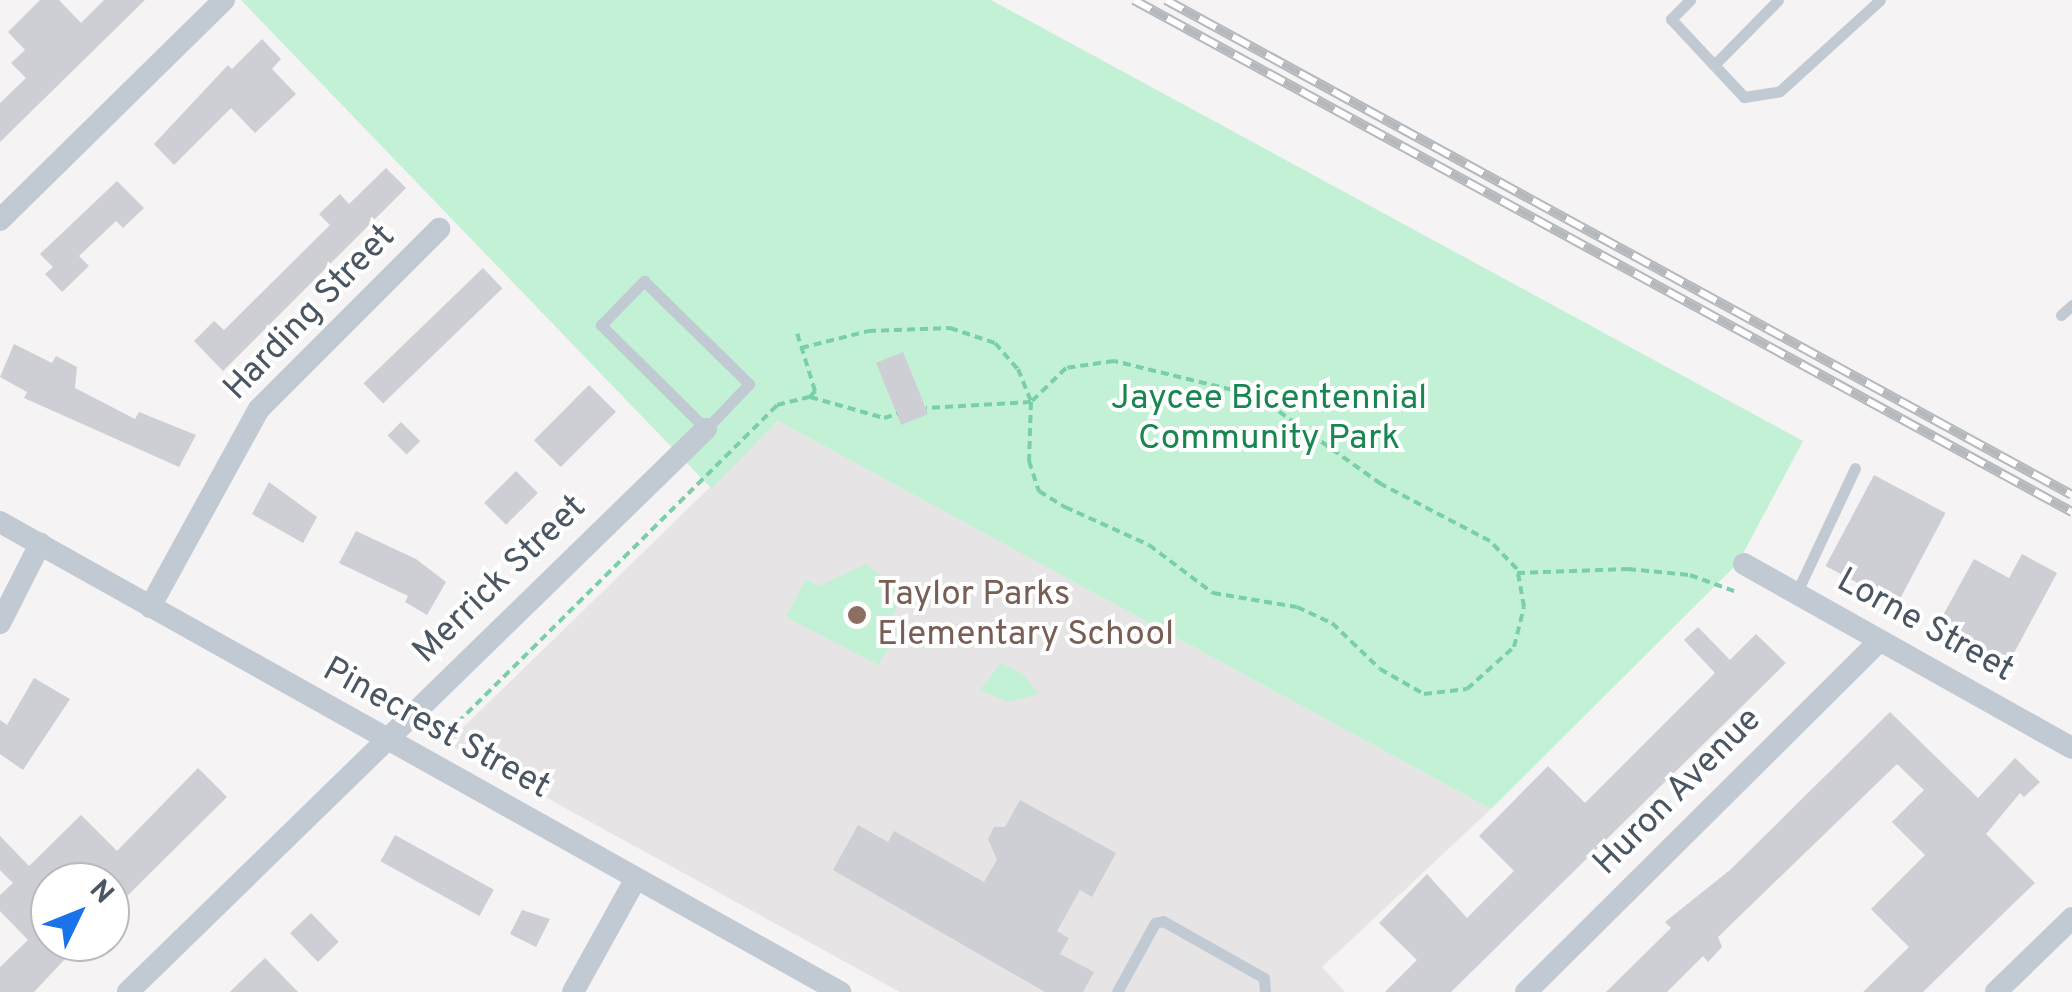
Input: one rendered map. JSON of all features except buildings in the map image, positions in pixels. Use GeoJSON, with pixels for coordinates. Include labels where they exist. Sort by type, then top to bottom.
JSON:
{"type":"FeatureCollection","features":[{"type":"Feature","properties":{"kind":"street"},"geometry":{"type":"LineString","coordinates":[[0,220],[224,0]]}},
{"type":"Feature","properties":{"kind":"street","name":"Harding Street"},"geometry":{"type":"LineString","coordinates":[[150,607],[259,409],[439,229]]}},
{"type":"Feature","properties":{"kind":"street","name":"Merrick Street"},"geometry":{"type":"LineString","coordinates":[[128,992],[706,428]]}},
{"type":"Feature","properties":{"kind":"street","name":"Pinecrest Street"},"geometry":{"type":"LineString","coordinates":[[0,522],[382,741],[840,992]]}},
{"type":"Feature","properties":{"kind":"street"},"geometry":{"type":"LineString","coordinates":[[0,623],[40,544]]}},
{"type":"Feature","properties":{"kind":"street","name":"Lorne Street"},"geometry":{"type":"LineString","coordinates":[[1744,564],[2072,748]]}},
{"type":"Feature","properties":{"kind":"street","name":"Huron Avenue"},"geometry":{"type":"LineString","coordinates":[[1526,992],[1879,642]]}},
{"type":"Feature","properties":{"kind":"street"},"geometry":{"type":"LineString","coordinates":[[573,992],[636,880]]}},
{"type":"Feature","properties":{"kind":"street"},"geometry":{"type":"LineString","coordinates":[[1996,992],[2072,918]]}},
{"type":"Feature","properties":{"kind":"lane"},"geometry":{"type":"LineString","coordinates":[[1690,0],[1671,19],[1744,97],[1780,92],[1880,0]]}},
{"type":"Feature","properties":{"kind":"lane"},"geometry":{"type":"LineString","coordinates":[[1714,65],[1778,0]]}},
{"type":"Feature","properties":{"kind":"lane"},"geometry":{"type":"LineString","coordinates":[[644,281],[750,384],[706,428],[601,325],[644,281]]}},
{"type":"Feature","properties":{"kind":"lane"},"geometry":{"type":"LineString","coordinates":[[2061,316],[2072,305]]}},
{"type":"Feature","properties":{"kind":"lane"},"geometry":{"type":"LineString","coordinates":[[1796,594],[1855,468]]}},
{"type":"Feature","properties":{"kind":"lane"},"geometry":{"type":"LineString","coordinates":[[1117,992],[1158,921],[1264,978],[1265,992]]}},
{"type":"Feature","properties":{"kind":"path"},"geometry":{"type":"LineString","coordinates":[[802,348],[868,330],[950,328],[995,344],[1018,370],[1030,402],[1029,461],[1038,492],[1149,545],[1213,593],[1296,607],[1332,624],[1380,669],[1424,694],[1466,689],[1514,647],[1524,607],[1518,574],[1490,541],[1381,484],[1256,396],[1114,361],[1066,368],[1030,402],[926,408]]}},
{"type":"Feature","properties":{"kind":"path"},"geometry":{"type":"LineString","coordinates":[[797,332],[815,392],[810,397]]}},
{"type":"Feature","properties":{"kind":"path"},"geometry":{"type":"LineString","coordinates":[[421,762],[777,405],[810,397],[884,418],[897,414]]}},
{"type":"Feature","properties":{"kind":"path"},"geometry":{"type":"LineString","coordinates":[[1518,574],[1628,569],[1690,575],[1734,590]]}},
{"type":"Feature","properties":{"kind":"shaded area","name":"Taylor Parks Elementary School"},"geometry":{"type":"Polygon","coordinates":[[[778,421],[1491,809],[1322,967],[1345,992],[900,992],[447,743],[778,421]]]}},
{"type":"Feature","properties":{"kind":"green space","name":"Jaycee Bicentennial Community Park"},"geometry":{"type":"Polygon","coordinates":[[[241,0],[991,0],[1803,441],[1738,563],[1491,809],[778,421],[711,488],[241,0]]]}},
{"type":"Feature","properties":{"kind":"green space"},"geometry":{"type":"Polygon","coordinates":[[[866,564],[903,592],[892,617],[896,633],[879,665],[786,617],[806,579],[819,586],[866,564]]]}},
{"type":"Feature","properties":{"kind":"green space"},"geometry":{"type":"Polygon","coordinates":[[[1001,663],[1023,674],[1039,694],[1008,702],[980,690],[1001,663]]]}},
{"type":"Feature","properties":{"kind":"railway"},"geometry":{"type":"LineString","coordinates":[[1134,0],[2072,512]]}},
{"type":"Feature","properties":{"kind":"railway"},"geometry":{"type":"LineString","coordinates":[[1166,0],[2072,495]]}},
{"type":"Feature","properties":{"kind":"place","name":"Taylor Parks Elementary School"},"geometry":{"type":"Point","coordinates":[857,615]}}]}
